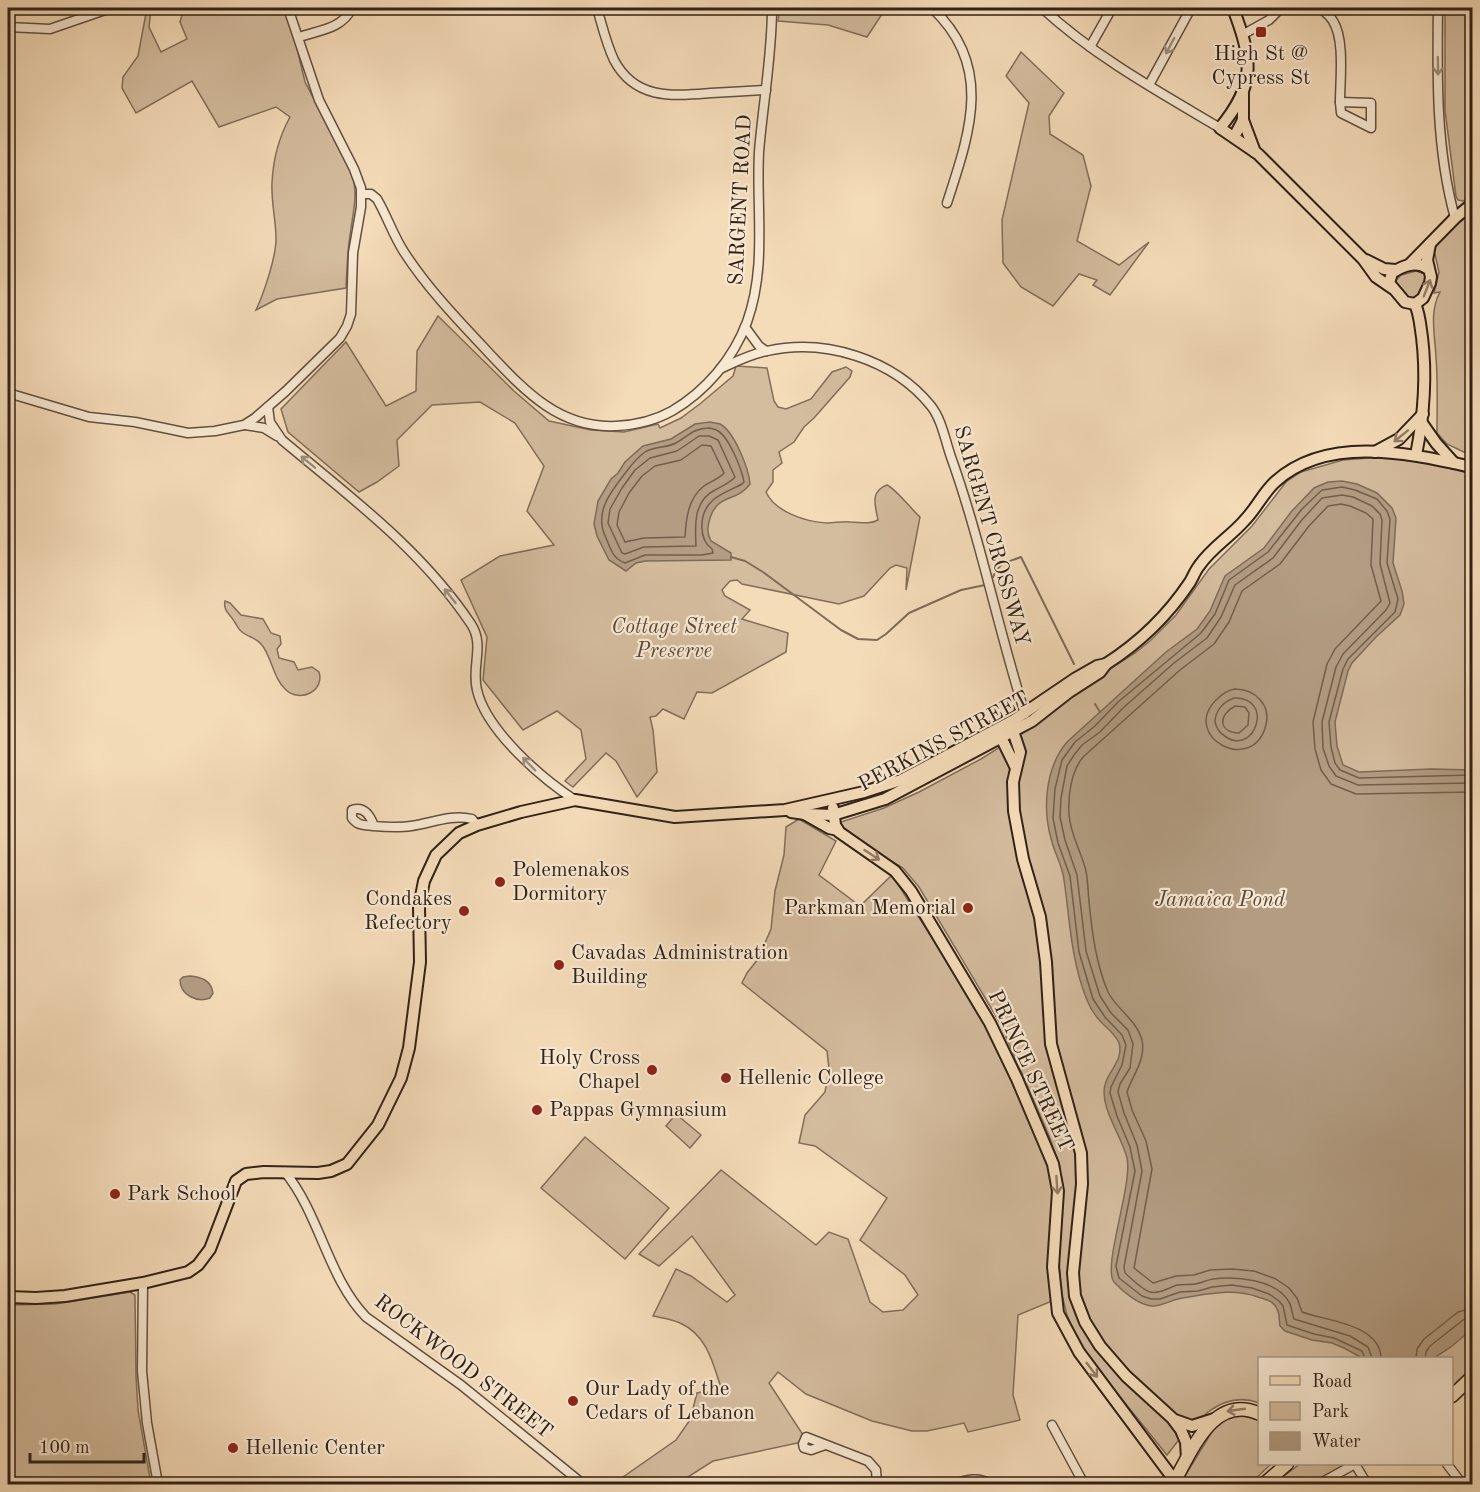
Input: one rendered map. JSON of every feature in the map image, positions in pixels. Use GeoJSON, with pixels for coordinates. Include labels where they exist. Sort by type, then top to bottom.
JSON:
{"type":"FeatureCollection","features":[{"type":"Feature","properties":{"kind":"highway"},"geometry":{"type":"LineString","coordinates":[[1454,1393],[1473,1377]]}},
{"type":"Feature","properties":{"kind":"highway"},"geometry":{"type":"LineString","coordinates":[[1174,1483],[1203,1432],[1214,1419],[1235,1409],[1258,1412]]}},
{"type":"Feature","properties":{"kind":"highway"},"geometry":{"type":"LineString","coordinates":[[1264,1485],[1275,1469]]}},
{"type":"Feature","properties":{"kind":"main road"},"geometry":{"type":"LineString","coordinates":[[1233,8],[1248,56],[1249,73],[1243,94],[1243,120],[1256,152]]}},
{"type":"Feature","properties":{"kind":"main road"},"geometry":{"type":"LineString","coordinates":[[1243,94],[1220,128],[1256,152],[1363,259],[1376,277],[1392,288],[1405,302],[1415,304],[1420,302],[1430,283],[1431,277],[1428,269],[1430,244]]}},
{"type":"Feature","properties":{"kind":"main road"},"geometry":{"type":"LineString","coordinates":[[1234,137],[1243,120]]}},
{"type":"Feature","properties":{"kind":"main road"},"geometry":{"type":"LineString","coordinates":[[1409,265],[1455,218],[1473,204]]}},
{"type":"Feature","properties":{"kind":"main road"},"geometry":{"type":"LineString","coordinates":[[1363,259],[1384,269],[1396,270],[1420,264],[1428,269]]}},
{"type":"Feature","properties":{"kind":"main road"},"geometry":{"type":"LineString","coordinates":[[1392,288],[1389,278],[1396,270]]}},
{"type":"Feature","properties":{"kind":"main road"},"geometry":{"type":"LineString","coordinates":[[1415,304],[1419,315],[1426,370],[1423,418],[1416,455]]}},
{"type":"Feature","properties":{"kind":"main road"},"geometry":{"type":"LineString","coordinates":[[1375,452],[1399,439],[1423,418]]}},
{"type":"Feature","properties":{"kind":"main road"},"geometry":{"type":"LineString","coordinates":[[1423,418],[1436,443],[1454,463]]}},
{"type":"Feature","properties":{"kind":"main road","name":"PERKINS STREET"},"geometry":{"type":"LineString","coordinates":[[785,810],[805,814],[833,815],[885,799],[1012,726],[1035,719],[1066,694],[1100,672],[1106,664],[1160,621],[1209,553],[1243,523],[1275,483],[1292,470],[1319,458],[1375,452],[1416,455],[1473,467]]}},
{"type":"Feature","properties":{"kind":"main road","name":"PERKINS STREET"},"geometry":{"type":"LineString","coordinates":[[1012,726],[1076,678],[1096,666],[1106,664]]}},
{"type":"Feature","properties":{"kind":"main road"},"geometry":{"type":"LineString","coordinates":[[1012,726],[1020,750],[1013,785],[1014,811],[1023,859],[1040,916],[1046,962],[1051,1044],[1081,1153],[1082,1184],[1073,1273],[1075,1296],[1085,1322],[1100,1346],[1126,1376],[1172,1418],[1185,1437],[1187,1460]]}},
{"type":"Feature","properties":{"kind":"main road"},"geometry":{"type":"LineString","coordinates":[[999,733],[1015,766]]}},
{"type":"Feature","properties":{"kind":"main road","name":"PERKINS STREET"},"geometry":{"type":"LineString","coordinates":[[575,800],[675,817],[785,810],[833,800],[896,782],[999,733]]}},
{"type":"Feature","properties":{"kind":"main road"},"geometry":{"type":"LineString","coordinates":[[8,1297],[65,1296],[177,1275],[198,1265],[210,1249],[236,1181],[246,1174],[318,1173],[347,1164],[378,1125],[401,1078],[409,1048],[420,962],[419,907],[424,881],[431,863],[441,849],[459,833],[477,825],[575,800]]}},
{"type":"Feature","properties":{"kind":"main road"},"geometry":{"type":"LineString","coordinates":[[833,800],[833,815],[838,830]]}},
{"type":"Feature","properties":{"kind":"main road","name":"PRINCE STREET"},"geometry":{"type":"LineString","coordinates":[[805,814],[829,828],[838,830],[895,871],[910,891],[990,1023],[1041,1132],[1057,1178],[1053,1267],[1058,1313],[1079,1352],[1174,1483]]}},
{"type":"Feature","properties":{"kind":"main road"},"geometry":{"type":"LineString","coordinates":[[1172,1418],[1189,1426],[1214,1419]]}},
{"type":"Feature","properties":{"kind":"street"},"geometry":{"type":"LineString","coordinates":[[8,27],[50,29],[111,8]]}},
{"type":"Feature","properties":{"kind":"street"},"geometry":{"type":"LineString","coordinates":[[8,393],[82,416],[135,422],[183,432],[208,432],[244,424],[268,407],[340,338],[349,323],[352,308],[352,253],[360,216],[361,194],[356,174],[319,100],[288,8]]}},
{"type":"Feature","properties":{"kind":"street"},"geometry":{"type":"LineString","coordinates":[[299,37],[339,24],[346,19],[352,8]]}},
{"type":"Feature","properties":{"kind":"street"},"geometry":{"type":"LineString","coordinates":[[597,8],[615,61],[634,84],[646,90],[675,95],[766,90]]}},
{"type":"Feature","properties":{"kind":"street","name":"SARGENT ROAD"},"geometry":{"type":"LineString","coordinates":[[361,194],[371,194],[377,199],[404,252],[446,309],[538,401],[560,415],[578,422],[622,426],[647,422],[681,405],[720,369],[745,327],[757,287],[759,268],[758,190],[761,136],[771,54],[772,8]]}},
{"type":"Feature","properties":{"kind":"street"},"geometry":{"type":"LineString","coordinates":[[932,8],[946,24],[963,53],[972,91],[970,119],[947,203]]}},
{"type":"Feature","properties":{"kind":"street"},"geometry":{"type":"LineString","coordinates":[[1042,8],[1090,47],[1220,128]]}},
{"type":"Feature","properties":{"kind":"street"},"geometry":{"type":"LineString","coordinates":[[1090,47],[1112,8]]}},
{"type":"Feature","properties":{"kind":"street"},"geometry":{"type":"LineString","coordinates":[[1149,85],[1191,8]]}},
{"type":"Feature","properties":{"kind":"street"},"geometry":{"type":"LineString","coordinates":[[1242,35],[1269,20],[1281,8]]}},
{"type":"Feature","properties":{"kind":"street"},"geometry":{"type":"LineString","coordinates":[[1320,8],[1333,21],[1336,28],[1340,52],[1340,102]]}},
{"type":"Feature","properties":{"kind":"street"},"geometry":{"type":"LineString","coordinates":[[1438,8],[1438,113],[1447,188],[1455,218]]}},
{"type":"Feature","properties":{"kind":"street"},"geometry":{"type":"LineString","coordinates":[[745,327],[759,346],[766,351]]}},
{"type":"Feature","properties":{"kind":"street","name":"SARGENT CROSSWAY"},"geometry":{"type":"LineString","coordinates":[[720,369],[749,356],[787,348],[848,353],[879,364],[899,377],[932,408],[941,426],[959,482],[1025,714]]}},
{"type":"Feature","properties":{"kind":"street"},"geometry":{"type":"LineString","coordinates":[[268,407],[270,422],[282,440]]}},
{"type":"Feature","properties":{"kind":"street"},"geometry":{"type":"LineString","coordinates":[[244,424],[264,428],[282,440],[384,524],[419,560],[452,598],[477,636],[476,689],[489,717],[534,769],[557,789],[575,800]]}},
{"type":"Feature","properties":{"kind":"street"},"geometry":{"type":"LineString","coordinates":[[374,826],[407,827],[456,817],[472,819],[477,825]]}},
{"type":"Feature","properties":{"kind":"street","name":"ROCKWOOD STREET"},"geometry":{"type":"LineString","coordinates":[[285,1172],[296,1186],[339,1278],[357,1308],[370,1321],[461,1385],[583,1485]]}},
{"type":"Feature","properties":{"kind":"street"},"geometry":{"type":"LineString","coordinates":[[143,1283],[142,1371],[147,1423],[158,1485]]}},
{"type":"Feature","properties":{"kind":"street"},"geometry":{"type":"LineString","coordinates":[[1052,1425],[1084,1485]]}},
{"type":"Feature","properties":{"kind":"street"},"geometry":{"type":"LineString","coordinates":[[825,1445],[868,1461],[876,1470],[877,1485]]}},
{"type":"Feature","properties":{"kind":"street"},"geometry":{"type":"LineString","coordinates":[[1318,1485],[1327,1482],[1353,1465]]}},
{"type":"Feature","properties":{"kind":"street"},"geometry":{"type":"LineString","coordinates":[[1356,1465],[1367,1485]]}},
{"type":"Feature","properties":{"kind":"street"},"geometry":{"type":"LineString","coordinates":[[1448,1465],[1462,1485]]}},
{"type":"Feature","properties":{"kind":"street"},"geometry":{"type":"LineString","coordinates":[[956,1485],[975,1479],[985,1481],[990,1485]]}},
{"type":"Feature","properties":{"kind":"green space"},"geometry":{"type":"Polygon","coordinates":[[[147,8],[151,8],[149,27],[161,52],[187,39],[180,22],[182,15],[177,8],[283,8],[294,36],[305,82],[351,170],[355,188],[355,203],[348,249],[346,288],[277,299],[256,310],[274,255],[276,239],[272,197],[273,174],[275,157],[290,117],[276,107],[219,127],[192,81],[136,113],[122,88],[123,77],[138,56],[147,8]]]}},
{"type":"Feature","properties":{"kind":"green space"},"geometry":{"type":"Polygon","coordinates":[[[780,8],[886,8],[867,37],[828,25],[778,21],[780,8]]]}},
{"type":"Feature","properties":{"kind":"green space"},"geometry":{"type":"Polygon","coordinates":[[[1445,8],[1472,8],[1472,195],[1463,201],[1458,200],[1456,196],[1445,110],[1445,8]]]}},
{"type":"Feature","properties":{"kind":"green space"},"geometry":{"type":"Polygon","coordinates":[[[1021,52],[1064,93],[1049,116],[1050,134],[1083,155],[1091,186],[1077,241],[1119,265],[1149,242],[1110,295],[1093,285],[1097,280],[1079,274],[1053,306],[1021,287],[1003,263],[1002,220],[1029,103],[1006,76],[1021,52]]]}},
{"type":"Feature","properties":{"kind":"green space"},"geometry":{"type":"Polygon","coordinates":[[[1472,209],[1472,456],[1447,444],[1437,433],[1434,324],[1435,308],[1440,292],[1434,293],[1439,272],[1434,250],[1437,241],[1472,209]]]}},
{"type":"Feature","properties":{"kind":"green space"},"geometry":{"type":"Polygon","coordinates":[[[1416,271],[1425,274],[1426,282],[1418,297],[1409,299],[1395,281],[1401,275],[1416,271]]]}},
{"type":"Feature","properties":{"kind":"green space","name":"Cottage Street Preserve"},"geometry":{"type":"Polygon","coordinates":[[[438,316],[514,391],[549,421],[591,430],[624,432],[658,424],[660,428],[681,418],[701,403],[733,376],[736,366],[767,368],[774,401],[778,407],[786,409],[811,399],[832,372],[846,367],[852,371],[850,377],[804,427],[794,442],[779,452],[782,463],[773,470],[773,482],[766,492],[776,505],[792,515],[810,521],[868,523],[878,520],[875,499],[878,491],[887,485],[891,487],[920,517],[906,590],[907,568],[896,565],[890,568],[864,596],[839,604],[742,584],[737,580],[730,581],[722,590],[725,596],[750,610],[742,619],[788,633],[786,652],[712,693],[697,692],[684,719],[663,709],[656,716],[650,717],[657,772],[637,797],[616,761],[606,753],[573,787],[565,781],[586,759],[581,730],[557,711],[523,730],[483,680],[487,637],[461,580],[500,556],[554,545],[527,511],[544,466],[515,423],[480,402],[432,405],[397,440],[399,466],[359,492],[288,432],[281,409],[346,342],[386,406],[416,391],[417,351],[438,316]]]}},
{"type":"Feature","properties":{"kind":"green space","name":"Jamaica Pond"},"geometry":{"type":"Polygon","coordinates":[[[1383,457],[1434,464],[1472,474],[1472,1369],[1453,1386],[1453,1357],[1258,1357],[1258,1403],[1239,1400],[1226,1402],[1214,1408],[1192,1423],[1167,1455],[1087,1356],[1067,1315],[1061,1291],[1059,1259],[1062,1210],[1060,1167],[1000,1023],[919,887],[903,868],[852,838],[841,826],[841,822],[884,808],[981,759],[1035,725],[1076,691],[1135,653],[1176,615],[1209,569],[1252,526],[1286,482],[1301,472],[1343,460],[1383,457]]]}},
{"type":"Feature","properties":{"kind":"green space"},"geometry":{"type":"Polygon","coordinates":[[[225,601],[241,615],[263,619],[271,633],[280,636],[281,644],[277,649],[279,658],[294,662],[298,670],[312,667],[319,672],[320,679],[315,689],[304,695],[292,694],[286,690],[278,680],[262,645],[239,630],[226,610],[225,601]]]}},
{"type":"Feature","properties":{"kind":"green space"},"geometry":{"type":"Polygon","coordinates":[[[799,819],[836,841],[819,875],[860,906],[892,875],[989,1032],[1041,1142],[1052,1185],[1052,1301],[1018,1315],[1013,1395],[1020,1420],[968,1432],[964,1423],[927,1431],[912,1431],[872,1421],[806,1394],[778,1372],[769,1383],[807,1441],[713,1461],[677,1484],[613,1484],[676,1440],[690,1420],[697,1393],[721,1388],[708,1351],[697,1335],[677,1322],[653,1316],[676,1269],[691,1276],[727,1302],[735,1295],[692,1236],[659,1266],[639,1254],[721,1170],[816,1245],[829,1232],[848,1239],[870,1302],[883,1312],[903,1310],[918,1295],[905,1275],[860,1240],[887,1198],[815,1146],[799,1143],[805,1115],[825,1092],[829,1069],[827,1051],[742,983],[758,959],[771,929],[775,891],[784,855],[786,827],[799,819]]]}},
{"type":"Feature","properties":{"kind":"green space"},"geometry":{"type":"Polygon","coordinates":[[[676,1114],[701,1135],[690,1148],[666,1126],[676,1114]]]}},
{"type":"Feature","properties":{"kind":"green space"},"geometry":{"type":"Polygon","coordinates":[[[585,1137],[669,1208],[625,1259],[541,1188],[585,1137]]]}},
{"type":"Feature","properties":{"kind":"green space"},"geometry":{"type":"Polygon","coordinates":[[[130,1292],[135,1295],[138,1410],[151,1484],[8,1484],[8,1305],[55,1304],[130,1292]]]}},
{"type":"Feature","properties":{"kind":"green space"},"geometry":{"type":"Polygon","coordinates":[[[1237,1414],[1258,1420],[1258,1465],[1270,1465],[1250,1484],[1180,1484],[1218,1422],[1237,1414]]]}},
{"type":"Feature","properties":{"kind":"green space"},"geometry":{"type":"Polygon","coordinates":[[[1299,1465],[1346,1465],[1311,1484],[1273,1484],[1299,1465]]]}},
{"type":"Feature","properties":{"kind":"water"},"geometry":{"type":"Polygon","coordinates":[[[710,422],[720,424],[730,434],[744,460],[749,477],[750,484],[745,490],[717,506],[708,525],[711,541],[731,553],[731,560],[645,561],[636,563],[626,571],[609,560],[597,536],[594,524],[598,501],[611,479],[643,446],[671,439],[695,424],[710,422]]]}},
{"type":"Feature","properties":{"kind":"water","name":"Jamaica Pond"},"geometry":{"type":"Polygon","coordinates":[[[1342,481],[1357,484],[1377,493],[1392,508],[1396,518],[1393,563],[1404,604],[1400,615],[1376,637],[1352,663],[1348,671],[1335,722],[1337,746],[1343,765],[1359,772],[1472,770],[1472,1329],[1436,1357],[1360,1357],[1332,1343],[1312,1340],[1285,1331],[1280,1326],[1276,1306],[1249,1294],[1230,1292],[1212,1294],[1152,1306],[1132,1297],[1114,1282],[1111,1274],[1114,1243],[1128,1170],[1127,1158],[1108,1112],[1104,1093],[1107,1080],[1118,1060],[1120,1049],[1116,1037],[1091,1009],[1082,985],[1072,941],[1061,865],[1052,842],[1047,817],[1050,777],[1054,764],[1067,742],[1166,652],[1197,629],[1210,611],[1225,576],[1264,548],[1291,512],[1314,488],[1328,482],[1342,481]]]}},
{"type":"Feature","properties":{"kind":"water"},"geometry":{"type":"Polygon","coordinates":[[[190,976],[202,978],[208,982],[213,993],[210,998],[200,999],[186,994],[180,980],[190,976]]]}},
{"type":"Feature","properties":{"kind":"waterway"},"geometry":{"type":"LineString","coordinates":[[731,557],[745,561],[763,572],[841,630],[858,639],[877,640],[909,613],[961,590],[985,585]]}},
{"type":"Feature","properties":{"kind":"waterway"},"geometry":{"type":"LineString","coordinates":[[993,577],[1001,565],[1021,557],[1074,664]]}},
{"type":"Feature","properties":{"kind":"waterway"},"geometry":{"type":"LineString","coordinates":[[1095,704],[1100,712]]}},
{"type":"Feature","properties":{"kind":"place","name":"High St @ Cypress St"},"geometry":{"type":"Point","coordinates":[1261,32]}},
{"type":"Feature","properties":{"kind":"place","name":"Polemenakos Dormitory"},"geometry":{"type":"Point","coordinates":[500,882]}},
{"type":"Feature","properties":{"kind":"place","name":"Parkman Memorial"},"geometry":{"type":"Point","coordinates":[968,908]}},
{"type":"Feature","properties":{"kind":"place","name":"Condakes Refectory"},"geometry":{"type":"Point","coordinates":[464,911]}},
{"type":"Feature","properties":{"kind":"place","name":"Cavadas Administration Building"},"geometry":{"type":"Point","coordinates":[559,965]}},
{"type":"Feature","properties":{"kind":"place","name":"Holy Cross Chapel"},"geometry":{"type":"Point","coordinates":[652,1070]}},
{"type":"Feature","properties":{"kind":"place","name":"Hellenic College"},"geometry":{"type":"Point","coordinates":[726,1078]}},
{"type":"Feature","properties":{"kind":"place","name":"Pappas Gymnasium"},"geometry":{"type":"Point","coordinates":[537,1110]}},
{"type":"Feature","properties":{"kind":"place","name":"Park School"},"geometry":{"type":"Point","coordinates":[115,1194]}},
{"type":"Feature","properties":{"kind":"place","name":"Our Lady of the Cedars of Lebanon"},"geometry":{"type":"Point","coordinates":[573,1401]}},
{"type":"Feature","properties":{"kind":"place","name":"Hellenic Center"},"geometry":{"type":"Point","coordinates":[233,1448]}}]}
